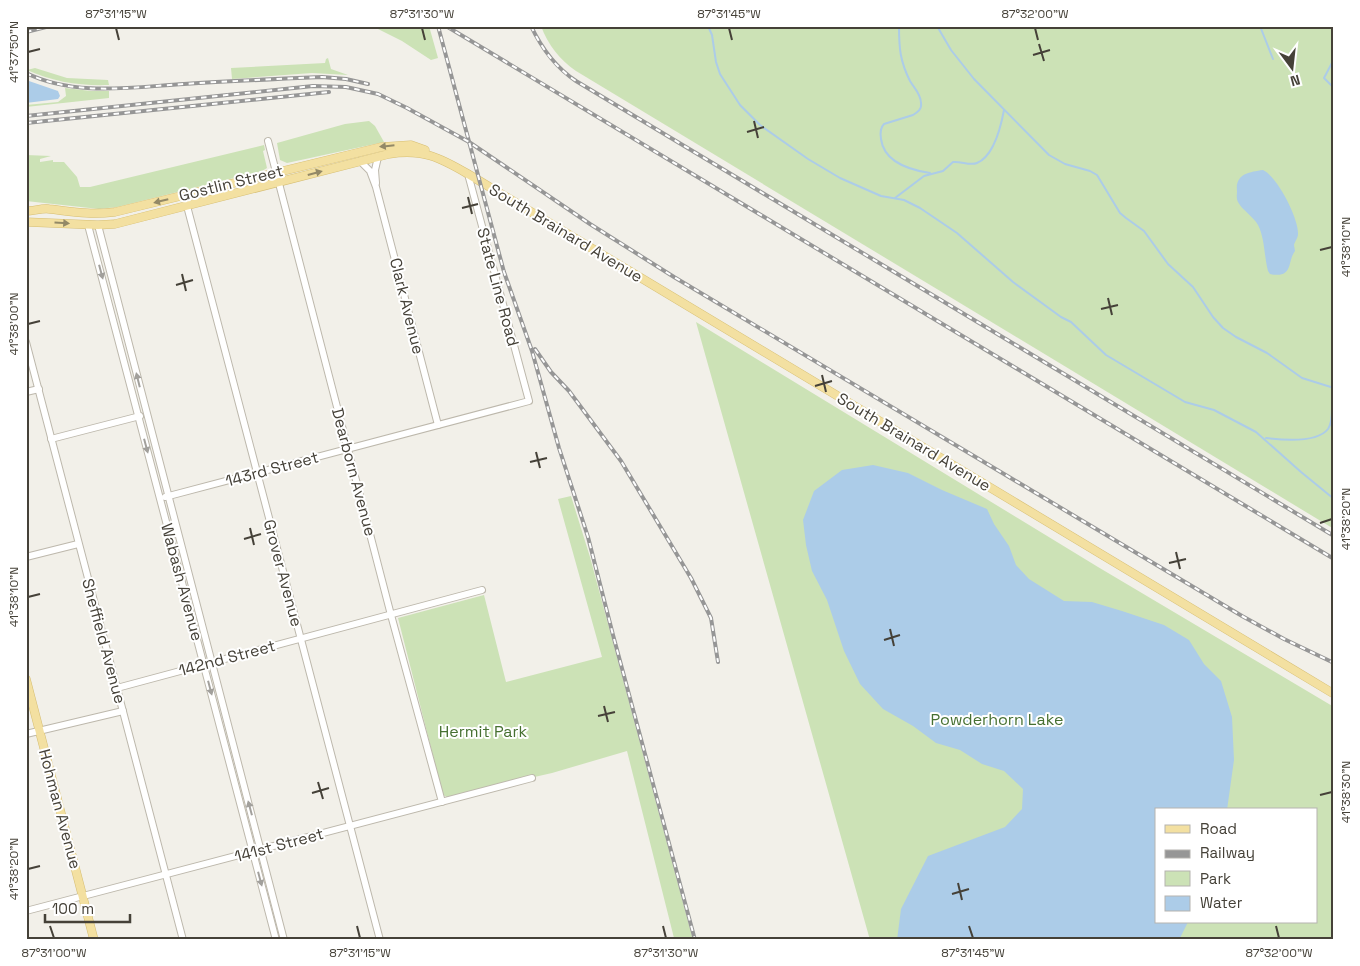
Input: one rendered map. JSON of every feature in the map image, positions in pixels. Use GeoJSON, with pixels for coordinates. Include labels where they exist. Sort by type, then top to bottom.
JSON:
{"type":"FeatureCollection","features":[{"type":"Feature","properties":{"kind":"main road","name":"Gostlin Street"},"geometry":{"type":"LineString","coordinates":[[26,212],[48,209],[81,214],[115,212],[388,145],[411,145],[421,148],[468,174]]}},
{"type":"Feature","properties":{"kind":"main road","name":"Gostlin Street"},"geometry":{"type":"LineString","coordinates":[[26,222],[98,226],[124,222],[378,156],[411,152],[433,155]]}},
{"type":"Feature","properties":{"kind":"main road","name":"South Brainard Avenue"},"geometry":{"type":"LineString","coordinates":[[468,174],[1334,694]]}},
{"type":"Feature","properties":{"kind":"main road"},"geometry":{"type":"LineString","coordinates":[[26,207],[48,209]]}},
{"type":"Feature","properties":{"kind":"main road","name":"Hohman Avenue"},"geometry":{"type":"LineString","coordinates":[[26,679],[94,940]]}},
{"type":"Feature","properties":{"kind":"street","name":"Dearborn Avenue"},"geometry":{"type":"LineString","coordinates":[[268,141],[442,802]]}},
{"type":"Feature","properties":{"kind":"street","name":"Clark Avenue"},"geometry":{"type":"LineString","coordinates":[[376,187],[375,170],[378,156]]}},
{"type":"Feature","properties":{"kind":"street","name":"Clark Avenue"},"geometry":{"type":"LineString","coordinates":[[360,161],[370,171],[376,187],[438,425]]}},
{"type":"Feature","properties":{"kind":"street","name":"State Line Road"},"geometry":{"type":"LineString","coordinates":[[468,174],[529,401]]}},
{"type":"Feature","properties":{"kind":"street","name":"Grover Avenue"},"geometry":{"type":"LineString","coordinates":[[187,206],[380,940]]}},
{"type":"Feature","properties":{"kind":"street","name":"Wabash Avenue"},"geometry":{"type":"LineString","coordinates":[[88,225],[276,940]]}},
{"type":"Feature","properties":{"kind":"street","name":"Wabash Avenue"},"geometry":{"type":"LineString","coordinates":[[98,226],[284,940]]}},
{"type":"Feature","properties":{"kind":"street","name":"Sheffield Avenue"},"geometry":{"type":"LineString","coordinates":[[26,342],[183,940]]}},
{"type":"Feature","properties":{"kind":"street"},"geometry":{"type":"LineString","coordinates":[[26,392],[38,389]]}},
{"type":"Feature","properties":{"kind":"street","name":"143rd Street"},"geometry":{"type":"LineString","coordinates":[[160,499],[529,401]]}},
{"type":"Feature","properties":{"kind":"street"},"geometry":{"type":"LineString","coordinates":[[51,438],[146,414]]}},
{"type":"Feature","properties":{"kind":"street"},"geometry":{"type":"LineString","coordinates":[[26,557],[78,544]]}},
{"type":"Feature","properties":{"kind":"street","name":"142nd Street"},"geometry":{"type":"LineString","coordinates":[[117,688],[482,590]]}},
{"type":"Feature","properties":{"kind":"street"},"geometry":{"type":"LineString","coordinates":[[26,734],[123,710]]}},
{"type":"Feature","properties":{"kind":"street","name":"141st Street"},"geometry":{"type":"LineString","coordinates":[[26,911],[532,778]]}},
{"type":"Feature","properties":{"kind":"green space"},"geometry":{"type":"Polygon","coordinates":[[[372,26],[429,26],[438,58],[431,60],[402,41],[372,26]]]}},
{"type":"Feature","properties":{"kind":"green space"},"geometry":{"type":"Polygon","coordinates":[[[541,26],[1334,26],[1334,529],[576,71],[555,52],[541,26]]]}},
{"type":"Feature","properties":{"kind":"green space"},"geometry":{"type":"Polygon","coordinates":[[[328,58],[331,69],[348,75],[312,73],[232,79],[231,68],[325,63],[328,58]]]}},
{"type":"Feature","properties":{"kind":"green space"},"geometry":{"type":"Polygon","coordinates":[[[35,68],[67,78],[108,80],[109,85],[67,82],[47,78],[27,70],[35,68]]]}},
{"type":"Feature","properties":{"kind":"green space"},"geometry":{"type":"Polygon","coordinates":[[[65,88],[109,91],[109,98],[26,107],[26,105],[58,102],[66,96],[65,88]]]}},
{"type":"Feature","properties":{"kind":"green space"},"geometry":{"type":"Polygon","coordinates":[[[369,121],[375,126],[384,142],[287,163],[280,160],[277,143],[345,124],[369,121]]]}},
{"type":"Feature","properties":{"kind":"green space"},"geometry":{"type":"Polygon","coordinates":[[[264,145],[265,150],[263,151],[267,168],[262,171],[117,207],[99,209],[26,201],[26,155],[51,156],[40,159],[40,162],[53,160],[53,162],[64,162],[77,177],[80,187],[90,187],[264,145]]]}},
{"type":"Feature","properties":{"kind":"green space","name":"Powderhorn Lake"},"geometry":{"type":"Polygon","coordinates":[[[696,322],[1098,567],[1334,707],[1334,940],[870,940],[696,322]]]}},
{"type":"Feature","properties":{"kind":"green space","name":"Hermit Park"},"geometry":{"type":"Polygon","coordinates":[[[571,496],[590,557],[693,940],[670,940],[674,938],[627,751],[552,773],[447,797],[443,795],[398,618],[484,595],[506,682],[602,657],[558,499],[571,496]]]}},
{"type":"Feature","properties":{"kind":"water"},"geometry":{"type":"Polygon","coordinates":[[[26,80],[58,91],[60,96],[58,99],[26,103],[26,80]]]}},
{"type":"Feature","properties":{"kind":"water"},"geometry":{"type":"Polygon","coordinates":[[[1263,170],[1275,180],[1291,209],[1297,227],[1298,235],[1294,245],[1295,251],[1286,272],[1278,275],[1270,274],[1268,271],[1262,236],[1258,225],[1240,205],[1237,198],[1237,185],[1241,177],[1248,173],[1263,170]]]}},
{"type":"Feature","properties":{"kind":"water","name":"Powderhorn Lake"},"geometry":{"type":"Polygon","coordinates":[[[873,465],[908,473],[987,509],[994,524],[1009,546],[1016,565],[1029,579],[1064,601],[1092,602],[1164,625],[1189,640],[1204,664],[1221,681],[1232,717],[1234,760],[1227,808],[1155,808],[1155,924],[1187,924],[1179,940],[897,940],[901,909],[928,856],[1005,827],[1022,809],[1023,789],[1004,771],[982,764],[960,750],[936,743],[913,726],[883,709],[860,684],[844,651],[827,600],[812,571],[803,520],[814,491],[842,470],[873,465]]]}},
{"type":"Feature","properties":{"kind":"waterway"},"geometry":{"type":"LineString","coordinates":[[708,26],[712,35],[716,62],[720,74],[740,105],[760,125],[808,159],[840,178],[881,196],[904,200],[920,208],[957,233],[1013,282],[1061,317],[1071,322],[1106,355],[1185,402],[1214,410],[1256,432],[1334,499]]}},
{"type":"Feature","properties":{"kind":"waterway"},"geometry":{"type":"LineString","coordinates":[[899,26],[902,61],[910,81],[920,97],[921,107],[913,115],[884,124],[881,131],[881,139],[887,154],[899,164],[914,170],[930,173]]}},
{"type":"Feature","properties":{"kind":"waterway"},"geometry":{"type":"LineString","coordinates":[[937,26],[951,50],[974,79],[1049,155],[1065,164],[1090,171],[1097,175],[1120,213],[1144,231],[1168,264],[1193,287],[1213,317],[1223,328],[1267,353],[1302,378],[1334,388]]}},
{"type":"Feature","properties":{"kind":"waterway"},"geometry":{"type":"LineString","coordinates":[[1260,26],[1273,59]]}},
{"type":"Feature","properties":{"kind":"waterway"},"geometry":{"type":"LineString","coordinates":[[1334,59],[1324,78],[1334,88]]}},
{"type":"Feature","properties":{"kind":"waterway"},"geometry":{"type":"LineString","coordinates":[[895,198],[924,176],[943,171],[953,162],[974,164],[983,159],[996,140],[1004,110]]}},
{"type":"Feature","properties":{"kind":"waterway"},"geometry":{"type":"LineString","coordinates":[[1266,438],[1308,439],[1316,437],[1328,429],[1331,422],[1332,409]]}},
{"type":"Feature","properties":{"kind":"railway"},"geometry":{"type":"LineString","coordinates":[[26,32],[50,26]]}},
{"type":"Feature","properties":{"kind":"railway"},"geometry":{"type":"LineString","coordinates":[[438,26],[504,272],[532,351],[559,448],[588,537],[695,940]]}},
{"type":"Feature","properties":{"kind":"railway"},"geometry":{"type":"LineString","coordinates":[[446,26],[1334,559]]}},
{"type":"Feature","properties":{"kind":"railway"},"geometry":{"type":"LineString","coordinates":[[531,26],[550,57],[576,81],[1334,536]]}},
{"type":"Feature","properties":{"kind":"railway"},"geometry":{"type":"LineString","coordinates":[[26,73],[64,85],[104,89],[322,77],[346,79],[368,84]]}},
{"type":"Feature","properties":{"kind":"railway"},"geometry":{"type":"LineString","coordinates":[[26,116],[313,86],[346,87],[378,94],[469,142],[590,224],[674,277],[1242,616],[1334,663]]}},
{"type":"Feature","properties":{"kind":"railway"},"geometry":{"type":"LineString","coordinates":[[26,123],[329,92]]}},
{"type":"Feature","properties":{"kind":"railway"},"geometry":{"type":"LineString","coordinates":[[535,349],[621,461],[691,578],[711,618],[718,662]]}}]}
